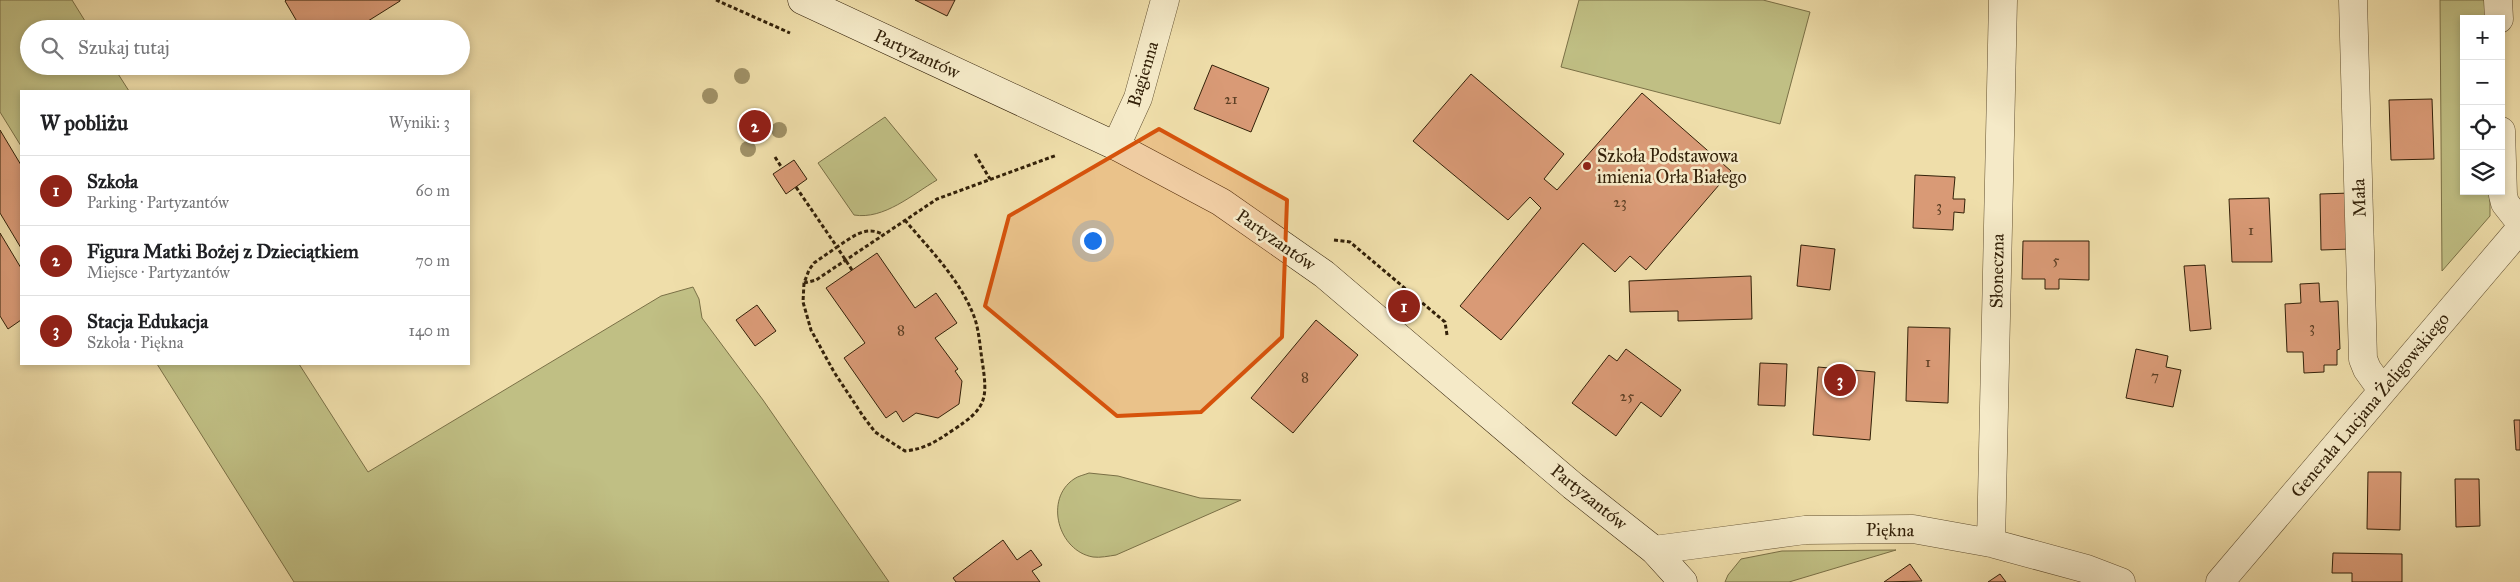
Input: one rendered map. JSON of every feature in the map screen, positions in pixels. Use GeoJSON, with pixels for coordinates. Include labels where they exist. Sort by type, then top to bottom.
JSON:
{"type":"FeatureCollection","features":[{"type":"Feature","properties":{"kind":"street","name":"Partyzantów"},"geometry":{"type":"LineString","coordinates":[[802,0],[1116,146],[1221,202],[1324,274],[1573,486],[1654,550],[1683,582]]}},
{"type":"Feature","properties":{"kind":"street","name":"Bagienna"},"geometry":{"type":"LineString","coordinates":[[1116,146],[1138,98],[1165,0]]}},
{"type":"Feature","properties":{"kind":"street","name":"Słoneczna"},"geometry":{"type":"LineString","coordinates":[[1991,543],[2003,0]]}},
{"type":"Feature","properties":{"kind":"street","name":"Mała"},"geometry":{"type":"LineString","coordinates":[[2353,0],[2363,359],[2367,369],[2382,390]]}},
{"type":"Feature","properties":{"kind":"street"},"geometry":{"type":"LineString","coordinates":[[2498,0],[2499,15]]}},
{"type":"Feature","properties":{"kind":"street"},"geometry":{"type":"LineString","coordinates":[[2502,150],[2503,196],[2505,203],[2520,222]]}},
{"type":"Feature","properties":{"kind":"street","name":"Generała Lucjana Żeligowskiego"},"geometry":{"type":"LineString","coordinates":[[2220,582],[2520,229]]}},
{"type":"Feature","properties":{"kind":"street","name":"Piękna"},"geometry":{"type":"LineString","coordinates":[[1654,550],[1805,530],[1913,529],[1991,543],[2087,570],[2121,582]]}},
{"type":"Feature","properties":{"kind":"path"},"geometry":{"type":"LineString","coordinates":[[716,0],[799,36]]}},
{"type":"Feature","properties":{"kind":"path"},"geometry":{"type":"LineString","coordinates":[[975,154],[990,179]]}},
{"type":"Feature","properties":{"kind":"path"},"geometry":{"type":"LineString","coordinates":[[804,283],[816,280],[904,219],[937,199],[1059,155]]}},
{"type":"Feature","properties":{"kind":"path"},"geometry":{"type":"LineString","coordinates":[[775,157],[782,168]]}},
{"type":"Feature","properties":{"kind":"path"},"geometry":{"type":"LineString","coordinates":[[796,187],[852,270]]}},
{"type":"Feature","properties":{"kind":"path"},"geometry":{"type":"LineString","coordinates":[[882,234],[876,231],[865,231],[814,263],[808,270],[804,283],[803,302],[811,330],[834,372],[875,432],[905,451],[921,449],[972,418],[983,403],[986,385],[975,320],[965,297],[946,269],[904,219]]}},
{"type":"Feature","properties":{"kind":"highlighted area"},"geometry":{"type":"Polygon","coordinates":[[[1159,129],[1287,200],[1282,337],[1201,412],[1117,416],[985,306],[1009,216],[1159,129]]]}},
{"type":"Feature","properties":{"kind":"shaded area"},"geometry":{"type":"Polygon","coordinates":[[[0,0],[72,0],[84,20],[20,20],[20,75],[119,75],[128,90],[20,90],[20,144],[0,112],[0,0]]]}},
{"type":"Feature","properties":{"kind":"shaded area"},"geometry":{"type":"Polygon","coordinates":[[[1579,0],[1763,0],[1810,12],[1780,124],[1561,67],[1579,0]]]}},
{"type":"Feature","properties":{"kind":"shaded area"},"geometry":{"type":"Polygon","coordinates":[[[2440,0],[2486,0],[2487,15],[2460,15],[2460,195],[2490,195],[2490,216],[2442,271],[2440,0]]]}},
{"type":"Feature","properties":{"kind":"shaded area"},"geometry":{"type":"Polygon","coordinates":[[[885,117],[937,180],[887,210],[865,216],[854,215],[818,163],[885,117]]]}},
{"type":"Feature","properties":{"kind":"shaded area"},"geometry":{"type":"Polygon","coordinates":[[[693,287],[699,299],[702,318],[763,400],[889,582],[294,582],[158,365],[300,365],[368,472],[661,296],[693,287]]]}},
{"type":"Feature","properties":{"kind":"shaded area"},"geometry":{"type":"Polygon","coordinates":[[[1089,473],[1118,476],[1200,498],[1241,500],[1116,555],[1093,557],[1081,553],[1071,545],[1059,523],[1058,511],[1059,499],[1065,488],[1076,478],[1089,473]]]}},
{"type":"Feature","properties":{"kind":"shaded area"},"geometry":{"type":"Polygon","coordinates":[[[1896,550],[1789,582],[1725,582],[1728,575],[1741,559],[1782,551],[1896,550]]]}},
{"type":"Feature","properties":{"kind":"building"},"geometry":{"type":"Polygon","coordinates":[[[400,0],[370,20],[296,20],[285,1],[400,0]]]}},
{"type":"Feature","properties":{"kind":"building"},"geometry":{"type":"Polygon","coordinates":[[[915,0],[955,0],[947,16],[915,0]]]}},
{"type":"Feature","properties":{"kind":"building"},"geometry":{"type":"Polygon","coordinates":[[[1212,65],[1269,88],[1251,132],[1194,109],[1212,65]]]}},
{"type":"Feature","properties":{"kind":"building"},"geometry":{"type":"Polygon","coordinates":[[[1471,74],[1564,154],[1544,179],[1557,190],[1642,93],[1731,171],[1646,270],[1630,256],[1615,272],[1583,243],[1501,340],[1460,306],[1541,208],[1530,197],[1508,220],[1413,141],[1471,74]]]}},
{"type":"Feature","properties":{"kind":"building"},"geometry":{"type":"Polygon","coordinates":[[[2432,99],[2434,159],[2391,160],[2389,100],[2432,99]]]}},
{"type":"Feature","properties":{"kind":"building"},"geometry":{"type":"Polygon","coordinates":[[[0,130],[20,163],[20,246],[0,213],[0,130]]]}},
{"type":"Feature","properties":{"kind":"building"},"geometry":{"type":"Polygon","coordinates":[[[794,160],[807,179],[786,194],[773,174],[794,160]]]}},
{"type":"Feature","properties":{"kind":"building"},"geometry":{"type":"Polygon","coordinates":[[[1915,175],[1955,177],[1953,199],[1965,199],[1964,213],[1954,212],[1953,230],[1913,228],[1915,175]]]}},
{"type":"Feature","properties":{"kind":"building"},"geometry":{"type":"Polygon","coordinates":[[[2350,193],[2351,249],[2321,250],[2320,194],[2350,193]]]}},
{"type":"Feature","properties":{"kind":"building"},"geometry":{"type":"Polygon","coordinates":[[[2269,198],[2272,262],[2232,262],[2229,199],[2269,198]]]}},
{"type":"Feature","properties":{"kind":"building"},"geometry":{"type":"Polygon","coordinates":[[[0,233],[20,266],[20,321],[8,329],[0,316],[0,233]]]}},
{"type":"Feature","properties":{"kind":"building"},"geometry":{"type":"Polygon","coordinates":[[[2023,241],[2089,241],[2089,280],[2059,279],[2059,289],[2045,289],[2045,279],[2022,279],[2023,241]]]}},
{"type":"Feature","properties":{"kind":"building"},"geometry":{"type":"Polygon","coordinates":[[[1801,245],[1835,249],[1830,290],[1797,286],[1801,245]]]}},
{"type":"Feature","properties":{"kind":"building"},"geometry":{"type":"Polygon","coordinates":[[[877,253],[915,308],[936,293],[957,323],[935,338],[958,369],[955,371],[962,381],[959,404],[938,418],[916,413],[903,422],[896,411],[886,418],[844,358],[865,343],[826,288],[877,253]]]}},
{"type":"Feature","properties":{"kind":"building"},"geometry":{"type":"Polygon","coordinates":[[[2205,265],[2211,329],[2190,331],[2184,266],[2205,265]]]}},
{"type":"Feature","properties":{"kind":"building"},"geometry":{"type":"Polygon","coordinates":[[[1751,276],[1752,319],[1678,321],[1678,311],[1630,312],[1629,281],[1751,276]]]}},
{"type":"Feature","properties":{"kind":"building"},"geometry":{"type":"Polygon","coordinates":[[[2319,283],[2320,302],[2338,301],[2340,349],[2337,350],[2337,365],[2324,365],[2324,372],[2304,373],[2303,352],[2287,352],[2285,304],[2301,303],[2300,284],[2319,283]]]}},
{"type":"Feature","properties":{"kind":"building"},"geometry":{"type":"Polygon","coordinates":[[[757,305],[776,331],[755,346],[736,320],[757,305]]]}},
{"type":"Feature","properties":{"kind":"building"},"geometry":{"type":"Polygon","coordinates":[[[1316,320],[1358,355],[1293,433],[1251,398],[1316,320]]]}},
{"type":"Feature","properties":{"kind":"building"},"geometry":{"type":"Polygon","coordinates":[[[1908,327],[1950,328],[1948,403],[1906,401],[1908,327]]]}},
{"type":"Feature","properties":{"kind":"building"},"geometry":{"type":"Polygon","coordinates":[[[1626,349],[1681,390],[1661,417],[1641,402],[1616,436],[1572,403],[1609,355],[1617,361],[1626,349]]]}},
{"type":"Feature","properties":{"kind":"building"},"geometry":{"type":"Polygon","coordinates":[[[2136,349],[2168,356],[2166,367],[2181,370],[2173,407],[2126,398],[2136,349]]]}},
{"type":"Feature","properties":{"kind":"building"},"geometry":{"type":"Polygon","coordinates":[[[1760,363],[1787,364],[1785,406],[1758,405],[1760,363]]]}},
{"type":"Feature","properties":{"kind":"building"},"geometry":{"type":"Polygon","coordinates":[[[1818,367],[1875,372],[1870,440],[1813,435],[1818,367]]]}},
{"type":"Feature","properties":{"kind":"building"},"geometry":{"type":"Polygon","coordinates":[[[2514,420],[2520,420],[2520,450],[2516,450],[2514,420]]]}},
{"type":"Feature","properties":{"kind":"building"},"geometry":{"type":"Polygon","coordinates":[[[2368,472],[2401,472],[2400,530],[2367,529],[2368,472]]]}},
{"type":"Feature","properties":{"kind":"building"},"geometry":{"type":"Polygon","coordinates":[[[2455,479],[2479,479],[2480,526],[2456,527],[2455,479]]]}},
{"type":"Feature","properties":{"kind":"building"},"geometry":{"type":"Polygon","coordinates":[[[1003,540],[1017,560],[1031,550],[1042,565],[1032,571],[1040,582],[956,582],[953,578],[1003,540]]]}},
{"type":"Feature","properties":{"kind":"building"},"geometry":{"type":"Polygon","coordinates":[[[2333,553],[2402,554],[2402,582],[2352,582],[2352,573],[2332,573],[2333,553]]]}},
{"type":"Feature","properties":{"kind":"building"},"geometry":{"type":"Polygon","coordinates":[[[1910,564],[1922,581],[1884,582],[1910,564]]]}},
{"type":"Feature","properties":{"kind":"building"},"geometry":{"type":"Polygon","coordinates":[[[2000,574],[2006,582],[1988,582],[2000,574]]]}},
{"type":"Feature","properties":{"kind":"place","name":"Figura Matki Bożej z Dzieciątkiem"},"geometry":{"type":"Point","coordinates":[755,126]}},
{"type":"Feature","properties":{"kind":"place","name":"Szkoła Podstawowa imienia Orła Białego"},"geometry":{"type":"Point","coordinates":[1587,166]}},
{"type":"Feature","properties":{"kind":"place","name":"Szkoła"},"geometry":{"type":"Point","coordinates":[1404,306]}},
{"type":"Feature","properties":{"kind":"place","name":"Stacja Edukacja"},"geometry":{"type":"Point","coordinates":[1840,380]}}]}
